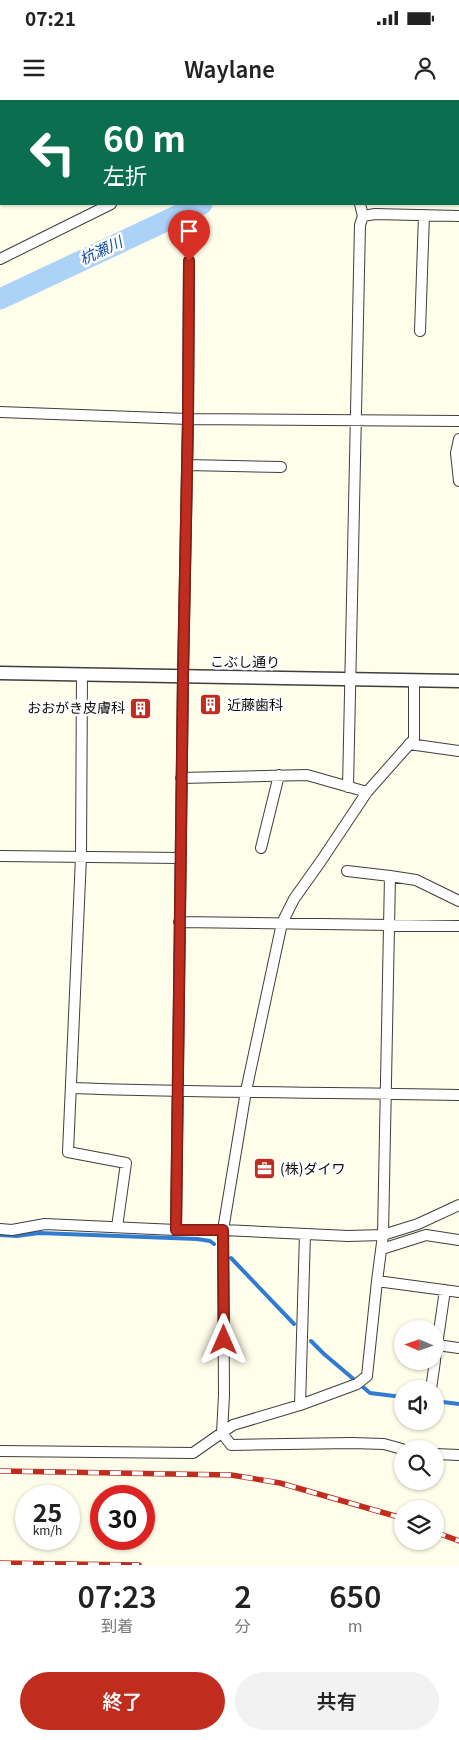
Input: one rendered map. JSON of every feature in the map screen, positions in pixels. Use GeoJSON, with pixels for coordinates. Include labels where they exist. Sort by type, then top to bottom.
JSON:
{"type":"FeatureCollection","features":[{"type":"Feature","properties":{"kind":"street"},"geometry":{"type":"LineString","coordinates":[[0,258],[109,205]]}},
{"type":"Feature","properties":{"kind":"street"},"geometry":{"type":"LineString","coordinates":[[348,786],[352,678],[360,225],[363,216],[360,205]]}},
{"type":"Feature","properties":{"kind":"street"},"geometry":{"type":"LineString","coordinates":[[363,216],[375,214],[459,216]]}},
{"type":"Feature","properties":{"kind":"street"},"geometry":{"type":"LineString","coordinates":[[420,331],[424,215]]}},
{"type":"Feature","properties":{"kind":"street"},"geometry":{"type":"LineString","coordinates":[[176,1230],[189,261]]}},
{"type":"Feature","properties":{"kind":"street"},"geometry":{"type":"LineString","coordinates":[[0,412],[188,419],[459,421]]}},
{"type":"Feature","properties":{"kind":"street"},"geometry":{"type":"LineString","coordinates":[[459,438],[456,453],[459,481]]}},
{"type":"Feature","properties":{"kind":"street"},"geometry":{"type":"LineString","coordinates":[[187,465],[281,466]]}},
{"type":"Feature","properties":{"kind":"street","name":"こぶし通り"},"geometry":{"type":"LineString","coordinates":[[0,673],[459,681]]}},
{"type":"Feature","properties":{"kind":"street"},"geometry":{"type":"LineString","coordinates":[[82,674],[81,857],[68,1152],[126,1163],[117,1227]]}},
{"type":"Feature","properties":{"kind":"street"},"geometry":{"type":"LineString","coordinates":[[394,1447],[384,1444],[352,1443],[231,1445],[222,1433],[224,1394],[223,1230],[246,1091],[282,923],[294,899],[367,792],[414,739],[414,680]]}},
{"type":"Feature","properties":{"kind":"street"},"geometry":{"type":"LineString","coordinates":[[409,744],[459,751]]}},
{"type":"Feature","properties":{"kind":"street"},"geometry":{"type":"LineString","coordinates":[[181,778],[307,775],[367,792]]}},
{"type":"Feature","properties":{"kind":"street"},"geometry":{"type":"LineString","coordinates":[[261,848],[279,776]]}},
{"type":"Feature","properties":{"kind":"street"},"geometry":{"type":"LineString","coordinates":[[0,856],[180,858]]}},
{"type":"Feature","properties":{"kind":"street"},"geometry":{"type":"LineString","coordinates":[[347,871],[416,880],[459,901]]}},
{"type":"Feature","properties":{"kind":"street"},"geometry":{"type":"LineString","coordinates":[[0,1451],[193,1452],[232,1425],[300,1405],[360,1382],[367,1376],[383,1235],[390,876]]}},
{"type":"Feature","properties":{"kind":"street"},"geometry":{"type":"LineString","coordinates":[[179,922],[459,926]]}},
{"type":"Feature","properties":{"kind":"street"},"geometry":{"type":"LineString","coordinates":[[71,1088],[177,1092],[459,1094]]}},
{"type":"Feature","properties":{"kind":"street"},"geometry":{"type":"LineString","coordinates":[[0,1229],[12,1230],[45,1224],[348,1236],[383,1235],[418,1224],[459,1205]]}},
{"type":"Feature","properties":{"kind":"street"},"geometry":{"type":"LineString","coordinates":[[300,1405],[305,1234]]}},
{"type":"Feature","properties":{"kind":"street"},"geometry":{"type":"LineString","coordinates":[[382,1249],[426,1235],[459,1240]]}},
{"type":"Feature","properties":{"kind":"street"},"geometry":{"type":"LineString","coordinates":[[377,1281],[459,1292]]}},
{"type":"Feature","properties":{"kind":"street"},"geometry":{"type":"LineString","coordinates":[[441,1320],[445,1290]]}},
{"type":"Feature","properties":{"kind":"street"},"geometry":{"type":"LineString","coordinates":[[444,1346],[459,1348]]}},
{"type":"Feature","properties":{"kind":"street"},"geometry":{"type":"LineString","coordinates":[[444,1454],[459,1455]]}},
{"type":"Feature","properties":{"kind":"waterway","name":"杭瀬川"},"geometry":{"type":"LineString","coordinates":[[0,299],[200,205]]}},
{"type":"Feature","properties":{"kind":"waterway"},"geometry":{"type":"LineString","coordinates":[[0,1235],[17,1236],[39,1233],[197,1239],[210,1241],[214,1244]]}},
{"type":"Feature","properties":{"kind":"waterway"},"geometry":{"type":"LineString","coordinates":[[231,1258],[294,1324]]}},
{"type":"Feature","properties":{"kind":"waterway"},"geometry":{"type":"LineString","coordinates":[[311,1341],[370,1393],[394,1396]]}},
{"type":"Feature","properties":{"kind":"waterway"},"geometry":{"type":"LineString","coordinates":[[444,1402],[459,1404]]}},
{"type":"Feature","properties":{"kind":"railway"},"geometry":{"type":"LineString","coordinates":[[0,1471],[231,1475],[280,1483],[394,1516]]}},
{"type":"Feature","properties":{"kind":"railway"},"geometry":{"type":"LineString","coordinates":[[444,1535],[459,1541]]}},
{"type":"Feature","properties":{"kind":"railway"},"geometry":{"type":"LineString","coordinates":[[0,1563],[139,1565]]}},
{"type":"Feature","properties":{"kind":"place","name":"近藤歯科"},"geometry":{"type":"Point","coordinates":[211,705]}},
{"type":"Feature","properties":{"kind":"place","name":"おおがき皮膚科"},"geometry":{"type":"Point","coordinates":[141,708]}},
{"type":"Feature","properties":{"kind":"place","name":"(株)ダイワ"},"geometry":{"type":"Point","coordinates":[264,1169]}},
{"type":"Feature","properties":{"kind":"route"},"geometry":{"type":"LineString","coordinates":[[189,261],[176,1230],[223,1230],[224,1340]]}}]}
